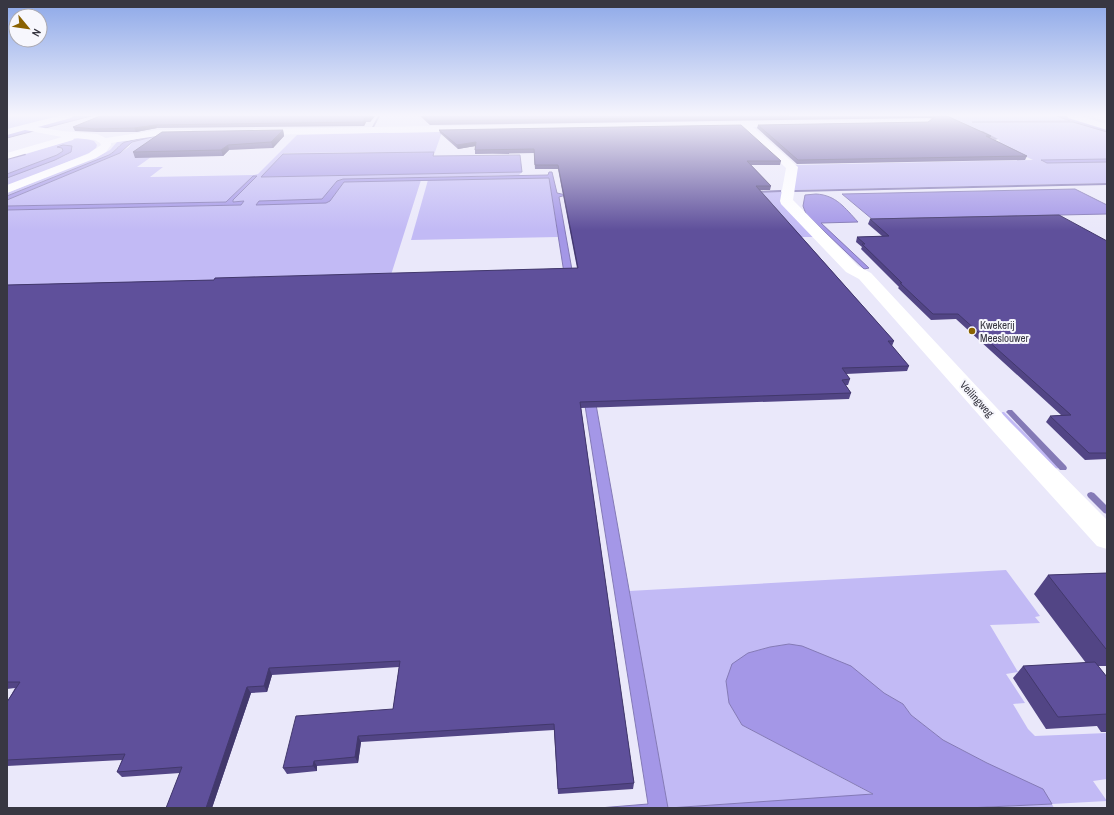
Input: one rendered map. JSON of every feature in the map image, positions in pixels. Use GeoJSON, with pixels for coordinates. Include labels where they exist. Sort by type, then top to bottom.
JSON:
{"type":"FeatureCollection","features":[{"type":"Feature","properties":{"kind":"main road"},"geometry":{"type":"LineString","coordinates":[[7,190],[95,154]]}},
{"type":"Feature","properties":{"kind":"main road","name":"Veilingweg"},"geometry":{"type":"LineString","coordinates":[[777,154],[792,167],[786,201],[852,269],[865,276],[1001,426],[1107,538]]}},
{"type":"Feature","properties":{"kind":"shaded area"},"geometry":{"type":"Polygon","coordinates":[[[26,154],[58,154],[7,174],[7,160],[26,154]]]}},
{"type":"Feature","properties":{"kind":"shaded area"},"geometry":{"type":"Polygon","coordinates":[[[67,154],[7,178],[7,174],[57,155],[67,154]]]}},
{"type":"Feature","properties":{"kind":"shaded area"},"geometry":{"type":"Polygon","coordinates":[[[87,154],[7,187],[7,178],[66,155],[87,154]]]}},
{"type":"Feature","properties":{"kind":"shaded area"},"geometry":{"type":"Polygon","coordinates":[[[110,154],[7,196],[7,193],[100,155],[110,154]]]}},
{"type":"Feature","properties":{"kind":"shaded area"},"geometry":{"type":"Polygon","coordinates":[[[118,154],[155,154],[137,167],[163,167],[150,177],[258,174],[278,154],[283,154],[261,177],[522,172],[519,175],[343,179],[337,181],[322,199],[259,201],[257,204],[326,203],[330,201],[344,182],[421,180],[390,278],[7,289],[7,210],[241,205],[243,201],[233,202],[232,200],[256,176],[253,176],[226,202],[7,206],[7,200],[118,154]]]}},
{"type":"Feature","properties":{"kind":"shaded area"},"geometry":{"type":"Polygon","coordinates":[[[118,154],[7,200],[7,196],[109,155],[118,154]]]}},
{"type":"Feature","properties":{"kind":"shaded area"},"geometry":{"type":"Polygon","coordinates":[[[283,154],[433,154],[433,156],[520,155],[522,172],[261,177],[283,154]]]}},
{"type":"Feature","properties":{"kind":"shaded area"},"geometry":{"type":"Polygon","coordinates":[[[1021,154],[1107,154],[1107,159],[1042,161],[1047,163],[1107,162],[1107,183],[793,190],[794,165],[1033,160],[1021,154]]]}},
{"type":"Feature","properties":{"kind":"shaded area"},"geometry":{"type":"Polygon","coordinates":[[[1107,159],[1107,162],[1047,163],[1041,160],[1107,159]]]}},
{"type":"Feature","properties":{"kind":"shaded area"},"geometry":{"type":"Polygon","coordinates":[[[549,172],[552,172],[557,193],[566,195],[559,197],[668,808],[599,808],[648,804],[549,178],[344,182],[330,201],[326,203],[256,205],[259,201],[322,199],[337,181],[343,179],[548,175],[549,172]]]}},
{"type":"Feature","properties":{"kind":"shaded area"},"geometry":{"type":"Polygon","coordinates":[[[253,176],[257,176],[233,200],[233,202],[244,201],[241,205],[7,210],[7,206],[226,202],[253,176]]]}},
{"type":"Feature","properties":{"kind":"shaded area"},"geometry":{"type":"Polygon","coordinates":[[[549,178],[558,237],[411,240],[428,180],[549,178]]]}},
{"type":"Feature","properties":{"kind":"shaded area"},"geometry":{"type":"Polygon","coordinates":[[[1075,189],[1107,205],[1107,214],[872,219],[842,194],[1075,189]]]}},
{"type":"Feature","properties":{"kind":"shaded area"},"geometry":{"type":"Polygon","coordinates":[[[758,192],[783,192],[815,237],[798,237],[758,192]]]}},
{"type":"Feature","properties":{"kind":"shaded area"},"geometry":{"type":"Polygon","coordinates":[[[816,194],[829,197],[840,203],[858,222],[821,223],[869,268],[864,269],[806,214],[803,206],[805,195],[816,194]]]}},
{"type":"Feature","properties":{"kind":"shaded area"},"geometry":{"type":"Polygon","coordinates":[[[1002,412],[1004,412],[1060,468],[1049,469],[1003,417],[1002,412]]]}},
{"type":"Feature","properties":{"kind":"shaded area"},"geometry":{"type":"Polygon","coordinates":[[[1006,570],[1040,616],[1035,617],[1040,623],[990,625],[1018,672],[1006,674],[1025,703],[1013,704],[1028,729],[1035,736],[1107,733],[1107,779],[1093,781],[1107,801],[1052,804],[987,763],[943,740],[911,715],[903,704],[789,644],[748,653],[726,681],[729,703],[742,725],[874,795],[668,808],[629,591],[1006,570]]]}},
{"type":"Feature","properties":{"kind":"shaded area"},"geometry":{"type":"Polygon","coordinates":[[[789,644],[802,646],[851,666],[884,693],[903,704],[911,715],[943,740],[987,763],[1043,789],[1052,804],[967,808],[669,808],[873,794],[742,725],[729,703],[726,681],[732,664],[748,653],[789,644]]]}},
{"type":"Feature","properties":{"kind":"shaded area"},"geometry":{"type":"Polygon","coordinates":[[[1052,804],[1054,808],[968,808],[1052,804]]]}},
{"type":"Feature","properties":{"kind":"building"},"geometry":{"type":"Polygon","coordinates":[[[534,154],[773,154],[781,161],[747,161],[771,186],[756,186],[894,341],[888,341],[909,366],[842,368],[850,379],[842,380],[851,393],[580,402],[634,783],[558,789],[554,724],[358,736],[355,757],[314,761],[313,766],[283,768],[296,716],[393,709],[400,661],[269,668],[264,686],[247,687],[206,808],[166,808],[182,767],[117,772],[125,754],[7,760],[7,702],[20,682],[7,682],[7,285],[578,268],[558,165],[535,165],[534,154]]]}},
{"type":"Feature","properties":{"kind":"building"},"geometry":{"type":"Polygon","coordinates":[[[791,154],[1023,154],[1027,156],[798,160],[791,154]]]}},
{"type":"Feature","properties":{"kind":"building"},"geometry":{"type":"Polygon","coordinates":[[[1059,215],[1107,241],[1107,453],[1089,453],[1050,416],[1071,415],[958,314],[933,314],[900,283],[902,283],[862,244],[865,244],[857,237],[889,236],[870,219],[1059,215]]]}},
{"type":"Feature","properties":{"kind":"building"},"geometry":{"type":"Polygon","coordinates":[[[1107,573],[1107,649],[1106,649],[1048,575],[1107,573]]]}},
{"type":"Feature","properties":{"kind":"building"},"geometry":{"type":"Polygon","coordinates":[[[1095,662],[1107,677],[1107,714],[1058,717],[1023,666],[1095,662]]]}},
{"type":"Feature","properties":{"kind":"waterway"},"geometry":{"type":"LineString","coordinates":[[7,159],[25,154]]}},
{"type":"Feature","properties":{"kind":"waterway"},"geometry":{"type":"LineString","coordinates":[[795,191],[1107,184]]}},
{"type":"Feature","properties":{"kind":"waterway"},"geometry":{"type":"LineString","coordinates":[[753,192],[780,191]]}},
{"type":"Feature","properties":{"kind":"waterway"},"geometry":{"type":"LineString","coordinates":[[1010,412],[1063,468]]}},
{"type":"Feature","properties":{"kind":"waterway"},"geometry":{"type":"LineString","coordinates":[[1091,495],[1107,511]]}},
{"type":"Feature","properties":{"kind":"place","name":"Kwekerij Meeslouwer"},"geometry":{"type":"Point","coordinates":[972,331]}}]}
